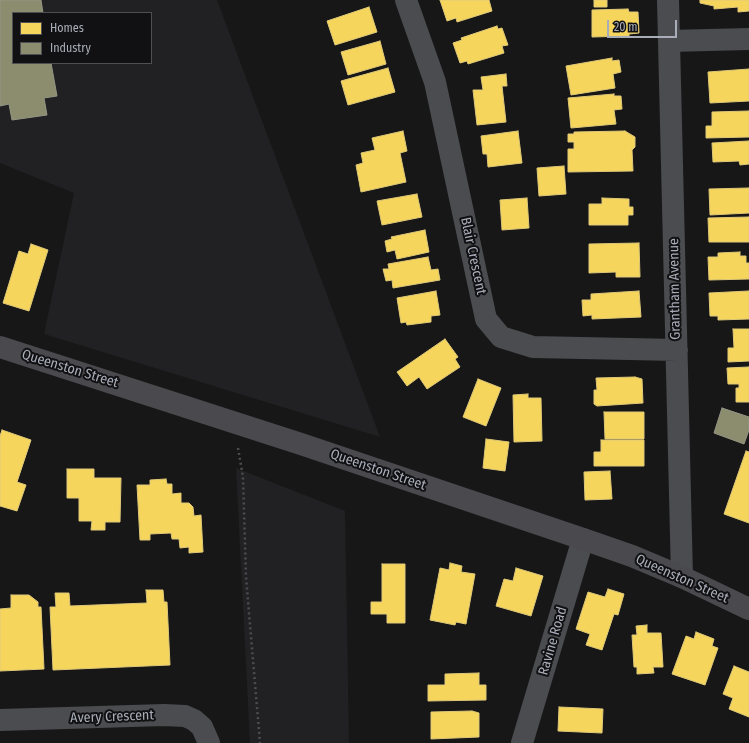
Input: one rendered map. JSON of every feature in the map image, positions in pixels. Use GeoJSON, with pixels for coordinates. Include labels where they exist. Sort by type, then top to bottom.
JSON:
{"type":"FeatureCollection","features":[{"type":"Feature","properties":{"kind":"main road","name":"Queenston Street"},"geometry":{"type":"LineString","coordinates":[[0,347],[301,444],[632,556],[682,577],[749,609]]}},
{"type":"Feature","properties":{"kind":"street","name":"Blair Crescent"},"geometry":{"type":"LineString","coordinates":[[406,0],[435,82],[486,319],[501,337],[533,347],[677,350]]}},
{"type":"Feature","properties":{"kind":"street","name":"Grantham Avenue"},"geometry":{"type":"LineString","coordinates":[[668,0],[682,577]]}},
{"type":"Feature","properties":{"kind":"street"},"geometry":{"type":"LineString","coordinates":[[670,41],[749,38]]}},
{"type":"Feature","properties":{"kind":"street","name":"Ravine Road"},"geometry":{"type":"LineString","coordinates":[[522,743],[583,539]]}},
{"type":"Feature","properties":{"kind":"street","name":"Avery Crescent"},"geometry":{"type":"LineString","coordinates":[[0,720],[164,715],[185,716],[194,720],[202,727],[208,736],[209,743]]}},
{"type":"Feature","properties":{"kind":"path"},"geometry":{"type":"LineString","coordinates":[[238,448],[243,477],[246,577],[260,743]]}},
{"type":"Feature","properties":{"kind":"shaded area"},"geometry":{"type":"Polygon","coordinates":[[[0,0],[217,0],[380,437],[44,334],[74,193],[0,163],[0,0]]]}},
{"type":"Feature","properties":{"kind":"shaded area"},"geometry":{"type":"Polygon","coordinates":[[[236,468],[345,511],[349,743],[250,743],[236,468]]]}},
{"type":"Feature","properties":{"kind":"building: Homes"},"geometry":{"type":"Polygon","coordinates":[[[440,0],[489,0],[492,11],[457,22],[456,18],[447,21],[440,0]]]}},
{"type":"Feature","properties":{"kind":"building: Homes"},"geometry":{"type":"Polygon","coordinates":[[[594,0],[607,0],[607,7],[594,7],[594,0]]]}},
{"type":"Feature","properties":{"kind":"building: Homes"},"geometry":{"type":"Polygon","coordinates":[[[700,0],[749,0],[749,11],[738,12],[738,7],[714,9],[714,6],[700,3],[700,0]]]}},
{"type":"Feature","properties":{"kind":"building: Homes"},"geometry":{"type":"Polygon","coordinates":[[[369,7],[377,32],[335,45],[327,21],[369,7]]]}},
{"type":"Feature","properties":{"kind":"building: Homes"},"geometry":{"type":"Polygon","coordinates":[[[628,9],[629,12],[638,12],[639,33],[629,34],[629,36],[592,37],[592,10],[628,9]]]}},
{"type":"Feature","properties":{"kind":"building: Homes"},"geometry":{"type":"Polygon","coordinates":[[[497,26],[498,29],[502,28],[508,45],[502,46],[504,53],[468,64],[467,61],[460,63],[453,43],[462,40],[461,38],[497,26]]]}},
{"type":"Feature","properties":{"kind":"building: Homes"},"geometry":{"type":"Polygon","coordinates":[[[380,41],[386,64],[348,75],[341,52],[380,41]]]}},
{"type":"Feature","properties":{"kind":"building: Homes"},"geometry":{"type":"Polygon","coordinates":[[[612,58],[612,61],[619,60],[621,72],[613,74],[615,88],[571,95],[566,66],[612,58]]]}},
{"type":"Feature","properties":{"kind":"building: Homes"},"geometry":{"type":"Polygon","coordinates":[[[388,68],[395,92],[348,105],[341,81],[388,68]]]}},
{"type":"Feature","properties":{"kind":"building: Homes"},"geometry":{"type":"Polygon","coordinates":[[[749,69],[749,101],[710,103],[708,72],[749,69]]]}},
{"type":"Feature","properties":{"kind":"building: Homes"},"geometry":{"type":"Polygon","coordinates":[[[506,74],[507,86],[502,86],[506,122],[477,125],[473,90],[483,90],[481,77],[506,74]]]}},
{"type":"Feature","properties":{"kind":"building: Homes"},"geometry":{"type":"Polygon","coordinates":[[[614,94],[614,96],[621,96],[622,109],[614,110],[616,124],[571,128],[568,98],[614,94]]]}},
{"type":"Feature","properties":{"kind":"building: Homes"},"geometry":{"type":"Polygon","coordinates":[[[749,111],[749,137],[706,138],[706,126],[712,126],[712,112],[749,111]]]}},
{"type":"Feature","properties":{"kind":"building: Homes"},"geometry":{"type":"Polygon","coordinates":[[[403,131],[407,151],[400,153],[406,182],[361,192],[356,165],[363,163],[361,153],[375,150],[372,138],[403,131]]]}},
{"type":"Feature","properties":{"kind":"building: Homes"},"geometry":{"type":"Polygon","coordinates":[[[518,131],[522,163],[488,167],[487,154],[483,154],[481,136],[518,131]]]}},
{"type":"Feature","properties":{"kind":"building: Homes"},"geometry":{"type":"Polygon","coordinates":[[[625,131],[635,137],[635,147],[632,150],[633,171],[568,172],[568,149],[574,149],[574,142],[568,142],[568,134],[574,134],[574,132],[625,131]]]}},
{"type":"Feature","properties":{"kind":"building: Homes"},"geometry":{"type":"Polygon","coordinates":[[[749,141],[749,164],[740,165],[739,161],[713,162],[712,143],[749,141]]]}},
{"type":"Feature","properties":{"kind":"building: Homes"},"geometry":{"type":"Polygon","coordinates":[[[564,166],[566,194],[539,196],[537,168],[564,166]]]}},
{"type":"Feature","properties":{"kind":"building: Homes"},"geometry":{"type":"Polygon","coordinates":[[[749,188],[749,213],[710,215],[709,189],[749,188]]]}},
{"type":"Feature","properties":{"kind":"building: Homes"},"geometry":{"type":"Polygon","coordinates":[[[417,194],[422,217],[382,225],[377,201],[417,194]]]}},
{"type":"Feature","properties":{"kind":"building: Homes"},"geometry":{"type":"Polygon","coordinates":[[[527,198],[529,228],[502,230],[500,200],[527,198]]]}},
{"type":"Feature","properties":{"kind":"building: Homes"},"geometry":{"type":"Polygon","coordinates":[[[602,198],[629,199],[629,207],[633,207],[633,215],[628,215],[628,225],[589,225],[589,204],[602,204],[602,198]]]}},
{"type":"Feature","properties":{"kind":"building: Homes"},"geometry":{"type":"Polygon","coordinates":[[[749,217],[749,242],[709,242],[708,218],[749,217]]]}},
{"type":"Feature","properties":{"kind":"building: Homes"},"geometry":{"type":"Polygon","coordinates":[[[425,230],[429,252],[397,259],[395,250],[387,252],[385,241],[392,239],[391,237],[425,230]]]}},
{"type":"Feature","properties":{"kind":"building: Homes"},"geometry":{"type":"Polygon","coordinates":[[[639,243],[640,277],[616,277],[616,272],[589,273],[589,244],[639,243]]]}},
{"type":"Feature","properties":{"kind":"building: Homes"},"geometry":{"type":"Polygon","coordinates":[[[31,244],[48,250],[29,311],[3,303],[19,251],[28,254],[31,244]]]}},
{"type":"Feature","properties":{"kind":"building: Homes"},"geometry":{"type":"Polygon","coordinates":[[[740,252],[740,256],[746,256],[746,263],[749,263],[749,279],[709,280],[708,257],[718,257],[718,253],[740,252]]]}},
{"type":"Feature","properties":{"kind":"building: Homes"},"geometry":{"type":"Polygon","coordinates":[[[428,257],[431,270],[438,269],[440,280],[393,288],[392,280],[386,281],[383,269],[389,269],[388,264],[428,257]]]}},
{"type":"Feature","properties":{"kind":"building: Homes"},"geometry":{"type":"Polygon","coordinates":[[[436,291],[440,315],[431,316],[431,322],[407,325],[406,322],[401,323],[397,298],[436,291]]]}},
{"type":"Feature","properties":{"kind":"building: Homes"},"geometry":{"type":"Polygon","coordinates":[[[639,291],[641,317],[592,319],[592,315],[583,316],[582,300],[591,300],[591,294],[639,291]]]}},
{"type":"Feature","properties":{"kind":"building: Homes"},"geometry":{"type":"Polygon","coordinates":[[[749,291],[749,319],[718,320],[718,316],[710,316],[709,293],[749,291]]]}},
{"type":"Feature","properties":{"kind":"building: Homes"},"geometry":{"type":"Polygon","coordinates":[[[733,329],[749,329],[749,361],[728,362],[728,348],[734,348],[733,329]]]}},
{"type":"Feature","properties":{"kind":"building: Homes"},"geometry":{"type":"Polygon","coordinates":[[[445,339],[458,357],[455,359],[460,367],[427,389],[419,377],[407,386],[397,372],[445,339]]]}},
{"type":"Feature","properties":{"kind":"building: Homes"},"geometry":{"type":"Polygon","coordinates":[[[749,367],[749,402],[736,402],[736,388],[739,388],[739,384],[728,384],[727,368],[749,367]]]}},
{"type":"Feature","properties":{"kind":"building: Homes"},"geometry":{"type":"Polygon","coordinates":[[[635,377],[642,379],[643,403],[597,406],[594,404],[594,390],[597,390],[596,378],[635,377]]]}},
{"type":"Feature","properties":{"kind":"building: Homes"},"geometry":{"type":"Polygon","coordinates":[[[478,379],[501,388],[486,426],[463,417],[478,379]]]}},
{"type":"Feature","properties":{"kind":"building: Homes"},"geometry":{"type":"Polygon","coordinates":[[[528,394],[528,398],[541,398],[542,441],[514,442],[513,395],[528,394]]]}},
{"type":"Feature","properties":{"kind":"building: Homes"},"geometry":{"type":"Polygon","coordinates":[[[604,412],[644,412],[644,439],[605,439],[604,412]]]}},
{"type":"Feature","properties":{"kind":"building: Homes"},"geometry":{"type":"Polygon","coordinates":[[[2,430],[31,440],[17,482],[26,485],[17,511],[0,506],[0,436],[2,430]]]}},
{"type":"Feature","properties":{"kind":"building: Homes"},"geometry":{"type":"Polygon","coordinates":[[[486,439],[509,442],[505,471],[483,468],[486,439]]]}},
{"type":"Feature","properties":{"kind":"building: Homes"},"geometry":{"type":"Polygon","coordinates":[[[601,440],[644,440],[644,466],[594,466],[594,452],[601,452],[601,440]]]}},
{"type":"Feature","properties":{"kind":"building: Homes"},"geometry":{"type":"Polygon","coordinates":[[[746,451],[749,452],[749,523],[724,514],[746,451]]]}},
{"type":"Feature","properties":{"kind":"building: Homes"},"geometry":{"type":"Polygon","coordinates":[[[67,469],[94,469],[94,478],[121,478],[120,522],[105,522],[105,530],[91,530],[92,521],[79,521],[79,498],[67,498],[67,469]]]}},
{"type":"Feature","properties":{"kind":"building: Homes"},"geometry":{"type":"Polygon","coordinates":[[[610,471],[612,499],[585,500],[584,472],[610,471]]]}},
{"type":"Feature","properties":{"kind":"building: Homes"},"geometry":{"type":"Polygon","coordinates":[[[166,479],[167,484],[172,484],[172,494],[181,493],[181,503],[189,503],[193,507],[194,516],[201,515],[203,552],[189,553],[189,547],[180,548],[179,539],[172,539],[171,533],[150,534],[150,540],[140,540],[137,485],[150,485],[150,480],[166,479]]]}},
{"type":"Feature","properties":{"kind":"building: Homes"},"geometry":{"type":"Polygon","coordinates":[[[450,563],[462,566],[461,572],[475,574],[466,624],[456,622],[455,625],[430,620],[440,568],[449,570],[450,563]]]}},
{"type":"Feature","properties":{"kind":"building: Homes"},"geometry":{"type":"Polygon","coordinates":[[[382,564],[405,564],[405,623],[387,623],[387,614],[371,614],[371,602],[382,602],[382,564]]]}},
{"type":"Feature","properties":{"kind":"building: Homes"},"geometry":{"type":"Polygon","coordinates":[[[516,568],[543,576],[531,616],[496,606],[504,579],[513,581],[516,568]]]}},
{"type":"Feature","properties":{"kind":"building: Homes"},"geometry":{"type":"Polygon","coordinates":[[[608,589],[624,594],[618,615],[614,614],[602,650],[586,645],[590,634],[576,629],[588,592],[605,597],[608,589]]]}},
{"type":"Feature","properties":{"kind":"building: Homes"},"geometry":{"type":"Polygon","coordinates":[[[146,590],[163,590],[164,602],[167,602],[170,665],[53,670],[50,607],[56,607],[55,593],[69,593],[70,606],[147,603],[146,590]]]}},
{"type":"Feature","properties":{"kind":"building: Homes"},"geometry":{"type":"Polygon","coordinates":[[[11,595],[29,595],[38,602],[38,607],[41,607],[44,669],[0,671],[0,609],[11,608],[11,595]]]}},
{"type":"Feature","properties":{"kind":"building: Homes"},"geometry":{"type":"Polygon","coordinates":[[[647,625],[647,633],[661,633],[663,667],[653,667],[654,673],[637,674],[637,667],[634,667],[632,635],[637,635],[636,626],[647,625]]]}},
{"type":"Feature","properties":{"kind":"building: Homes"},"geometry":{"type":"Polygon","coordinates":[[[696,632],[714,639],[712,646],[718,648],[705,685],[672,674],[686,636],[694,639],[696,632]]]}},
{"type":"Feature","properties":{"kind":"building: Homes"},"geometry":{"type":"Polygon","coordinates":[[[734,666],[749,672],[749,717],[729,709],[733,698],[723,694],[734,666]]]}},
{"type":"Feature","properties":{"kind":"building: Homes"},"geometry":{"type":"Polygon","coordinates":[[[479,673],[479,685],[486,685],[486,700],[428,701],[428,685],[445,685],[445,674],[479,673]]]}},
{"type":"Feature","properties":{"kind":"building: Homes"},"geometry":{"type":"Polygon","coordinates":[[[559,707],[603,709],[602,733],[558,731],[559,707]]]}},
{"type":"Feature","properties":{"kind":"building: Homes"},"geometry":{"type":"Polygon","coordinates":[[[472,711],[479,713],[479,737],[431,739],[431,712],[472,711]]]}},
{"type":"Feature","properties":{"kind":"building: Industry"},"geometry":{"type":"Polygon","coordinates":[[[0,0],[41,0],[43,12],[12,12],[12,64],[51,64],[57,96],[44,98],[47,115],[12,120],[9,104],[0,106],[0,0]]]}},
{"type":"Feature","properties":{"kind":"building: Industry"},"geometry":{"type":"Polygon","coordinates":[[[722,408],[749,417],[749,430],[744,444],[714,433],[722,408]]]}}]}
